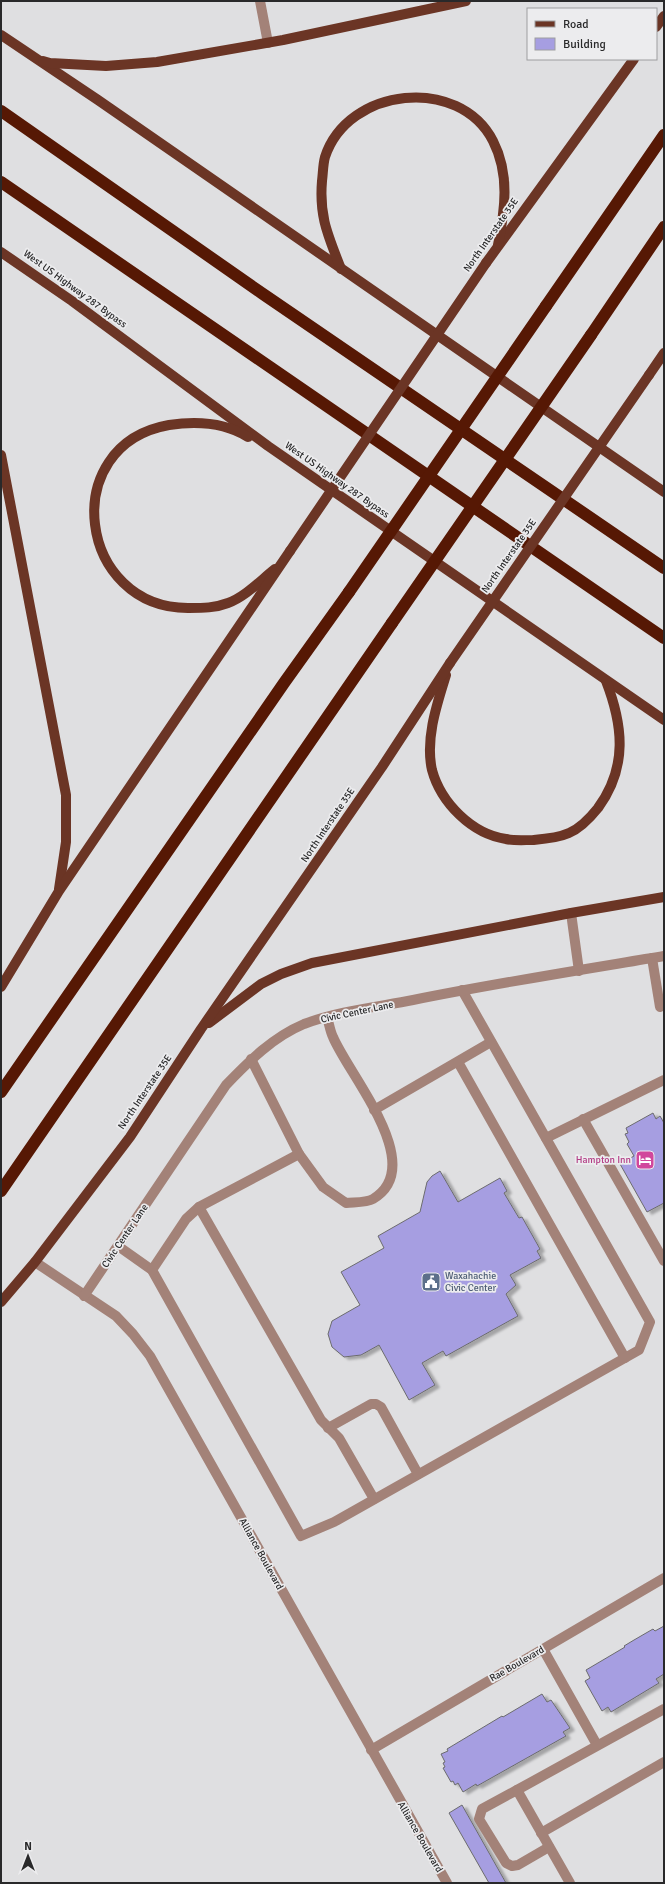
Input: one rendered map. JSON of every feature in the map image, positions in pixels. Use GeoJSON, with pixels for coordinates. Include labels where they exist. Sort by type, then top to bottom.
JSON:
{"type":"FeatureCollection","features":[{"type":"Feature","properties":{"kind":"highway"},"geometry":{"type":"LineString","coordinates":[[1,111],[262,294],[664,568]]}},
{"type":"Feature","properties":{"kind":"highway"},"geometry":{"type":"LineString","coordinates":[[1,1092],[284,683],[349,592],[664,135]]}},
{"type":"Feature","properties":{"kind":"highway"},"geometry":{"type":"LineString","coordinates":[[1,182],[664,638]]}},
{"type":"Feature","properties":{"kind":"highway"},"geometry":{"type":"LineString","coordinates":[[1,1191],[664,227]]}},
{"type":"Feature","properties":{"kind":"main road"},"geometry":{"type":"LineString","coordinates":[[38,60],[50,63],[106,66],[157,62],[268,43],[466,1]]}},
{"type":"Feature","properties":{"kind":"main road"},"geometry":{"type":"LineString","coordinates":[[657,26],[664,16]]}},
{"type":"Feature","properties":{"kind":"main road"},"geometry":{"type":"LineString","coordinates":[[1,35],[664,492]]}},
{"type":"Feature","properties":{"kind":"main road","name":"North Interstate 35E"},"geometry":{"type":"LineString","coordinates":[[1,987],[59,891],[204,680],[280,564],[498,245],[633,60]]}},
{"type":"Feature","properties":{"kind":"main road"},"geometry":{"type":"LineString","coordinates":[[341,269],[322,216],[321,193],[325,157],[336,135],[352,118],[369,107],[383,101],[421,98],[446,101],[465,110],[487,131],[497,150],[504,180],[504,216],[498,245]]}},
{"type":"Feature","properties":{"kind":"main road","name":"West US Highway 287 Bypass"},"geometry":{"type":"LineString","coordinates":[[1,252],[72,301],[268,446],[664,720]]}},
{"type":"Feature","properties":{"kind":"main road","name":"North Interstate 35E"},"geometry":{"type":"LineString","coordinates":[[1,1302],[35,1262],[130,1137],[201,1030],[382,767],[450,662],[664,353]]}},
{"type":"Feature","properties":{"kind":"main road"},"geometry":{"type":"LineString","coordinates":[[649,375],[664,364]]}},
{"type":"Feature","properties":{"kind":"main road"},"geometry":{"type":"LineString","coordinates":[[268,446],[252,440],[241,433],[207,423],[188,422],[160,427],[137,436],[119,449],[104,471],[95,503],[96,533],[102,554],[121,580],[148,600],[162,606],[178,608],[206,608],[229,603],[253,587],[280,564]]}},
{"type":"Feature","properties":{"kind":"main road"},"geometry":{"type":"LineString","coordinates":[[1,455],[66,796],[66,842],[59,891]]}},
{"type":"Feature","properties":{"kind":"main road"},"geometry":{"type":"LineString","coordinates":[[450,662],[434,717],[431,743],[432,770],[442,794],[458,814],[480,830],[506,839],[543,839],[569,833],[591,818],[604,799],[615,776],[620,750],[616,711],[606,681]]}},
{"type":"Feature","properties":{"kind":"main road"},"geometry":{"type":"LineString","coordinates":[[201,1030],[261,984],[281,974],[312,963],[571,913],[664,897]]}},
{"type":"Feature","properties":{"kind":"street"},"geometry":{"type":"LineString","coordinates":[[260,1],[268,43]]}},
{"type":"Feature","properties":{"kind":"street"},"geometry":{"type":"LineString","coordinates":[[571,913],[579,971]]}},
{"type":"Feature","properties":{"kind":"street","name":"Civic Center Lane"},"geometry":{"type":"LineString","coordinates":[[84,1296],[226,1085],[251,1059],[280,1037],[304,1025],[327,1017],[462,990],[664,956]]}},
{"type":"Feature","properties":{"kind":"street"},"geometry":{"type":"LineString","coordinates":[[652,958],[663,1009]]}},
{"type":"Feature","properties":{"kind":"street"},"geometry":{"type":"LineString","coordinates":[[118,1246],[152,1270],[301,1536],[334,1522],[639,1350],[650,1322],[462,990]]}},
{"type":"Feature","properties":{"kind":"street"},"geometry":{"type":"LineString","coordinates":[[251,1059],[299,1154],[324,1187],[346,1203],[372,1199],[388,1185],[393,1162],[386,1134],[332,1037],[327,1017]]}},
{"type":"Feature","properties":{"kind":"street"},"geometry":{"type":"LineString","coordinates":[[374,1110],[491,1042]]}},
{"type":"Feature","properties":{"kind":"street"},"geometry":{"type":"LineString","coordinates":[[458,1062],[625,1358]]}},
{"type":"Feature","properties":{"kind":"street"},"geometry":{"type":"LineString","coordinates":[[546,1138],[664,1080]]}},
{"type":"Feature","properties":{"kind":"street"},"geometry":{"type":"LineString","coordinates":[[583,1119],[664,1261]]}},
{"type":"Feature","properties":{"kind":"street"},"geometry":{"type":"LineString","coordinates":[[152,1270],[186,1219],[199,1207],[299,1154]]}},
{"type":"Feature","properties":{"kind":"street"},"geometry":{"type":"LineString","coordinates":[[199,1207],[292,1372],[321,1420],[339,1438],[374,1499]]}},
{"type":"Feature","properties":{"kind":"street","name":"Alliance Boulevard"},"geometry":{"type":"LineString","coordinates":[[35,1262],[116,1316],[133,1334],[150,1356],[447,1883]]}},
{"type":"Feature","properties":{"kind":"street"},"geometry":{"type":"LineString","coordinates":[[328,1428],[371,1404],[376,1404],[381,1407],[418,1474]]}},
{"type":"Feature","properties":{"kind":"street","name":"Rae Boulevard"},"geometry":{"type":"LineString","coordinates":[[371,1750],[664,1578]]}},
{"type":"Feature","properties":{"kind":"street"},"geometry":{"type":"LineString","coordinates":[[543,1649],[597,1745]]}},
{"type":"Feature","properties":{"kind":"street"},"geometry":{"type":"LineString","coordinates":[[549,1847],[518,1865],[512,1866],[506,1864],[479,1819],[482,1809],[664,1709]]}},
{"type":"Feature","properties":{"kind":"street"},"geometry":{"type":"LineString","coordinates":[[541,1833],[664,1762]]}},
{"type":"Feature","properties":{"kind":"street"},"geometry":{"type":"LineString","coordinates":[[517,1790],[570,1883]]}},
{"type":"Feature","properties":{"kind":"building","name":"Hampton Inn"},"geometry":{"type":"Polygon","coordinates":[[[653,1113],[656,1119],[660,1116],[664,1123],[664,1203],[647,1212],[620,1164],[634,1156],[627,1144],[629,1142],[625,1134],[628,1133],[626,1128],[653,1113]]]}},
{"type":"Feature","properties":{"kind":"building","name":"Waxahachie Civic Center"},"geometry":{"type":"Polygon","coordinates":[[[440,1171],[458,1202],[500,1178],[507,1191],[504,1193],[519,1218],[522,1217],[540,1249],[537,1251],[541,1258],[510,1275],[516,1285],[506,1294],[518,1316],[446,1356],[443,1351],[422,1363],[435,1385],[409,1400],[379,1345],[361,1355],[344,1357],[332,1347],[328,1334],[332,1321],[360,1305],[341,1272],[384,1248],[378,1236],[420,1212],[427,1182],[432,1176],[440,1171]]]}},
{"type":"Feature","properties":{"kind":"building"},"geometry":{"type":"Polygon","coordinates":[[[664,1626],[664,1674],[656,1679],[659,1683],[611,1712],[608,1707],[602,1711],[585,1681],[590,1678],[586,1670],[653,1629],[655,1631],[664,1626]]]}},
{"type":"Feature","properties":{"kind":"building"},"geometry":{"type":"Polygon","coordinates":[[[542,1694],[547,1702],[551,1700],[570,1728],[563,1732],[566,1736],[477,1786],[476,1784],[463,1792],[458,1783],[455,1785],[453,1781],[451,1782],[443,1768],[445,1767],[443,1763],[445,1762],[441,1754],[502,1716],[503,1717],[542,1694]]]}},
{"type":"Feature","properties":{"kind":"building"},"geometry":{"type":"Polygon","coordinates":[[[462,1805],[506,1883],[489,1883],[449,1813],[462,1805]]]}},
{"type":"Feature","properties":{"kind":"place","name":"Hampton Inn"},"geometry":{"type":"Point","coordinates":[645,1160]}},
{"type":"Feature","properties":{"kind":"place","name":"Waxahachie Civic Center"},"geometry":{"type":"Point","coordinates":[431,1282]}}]}
